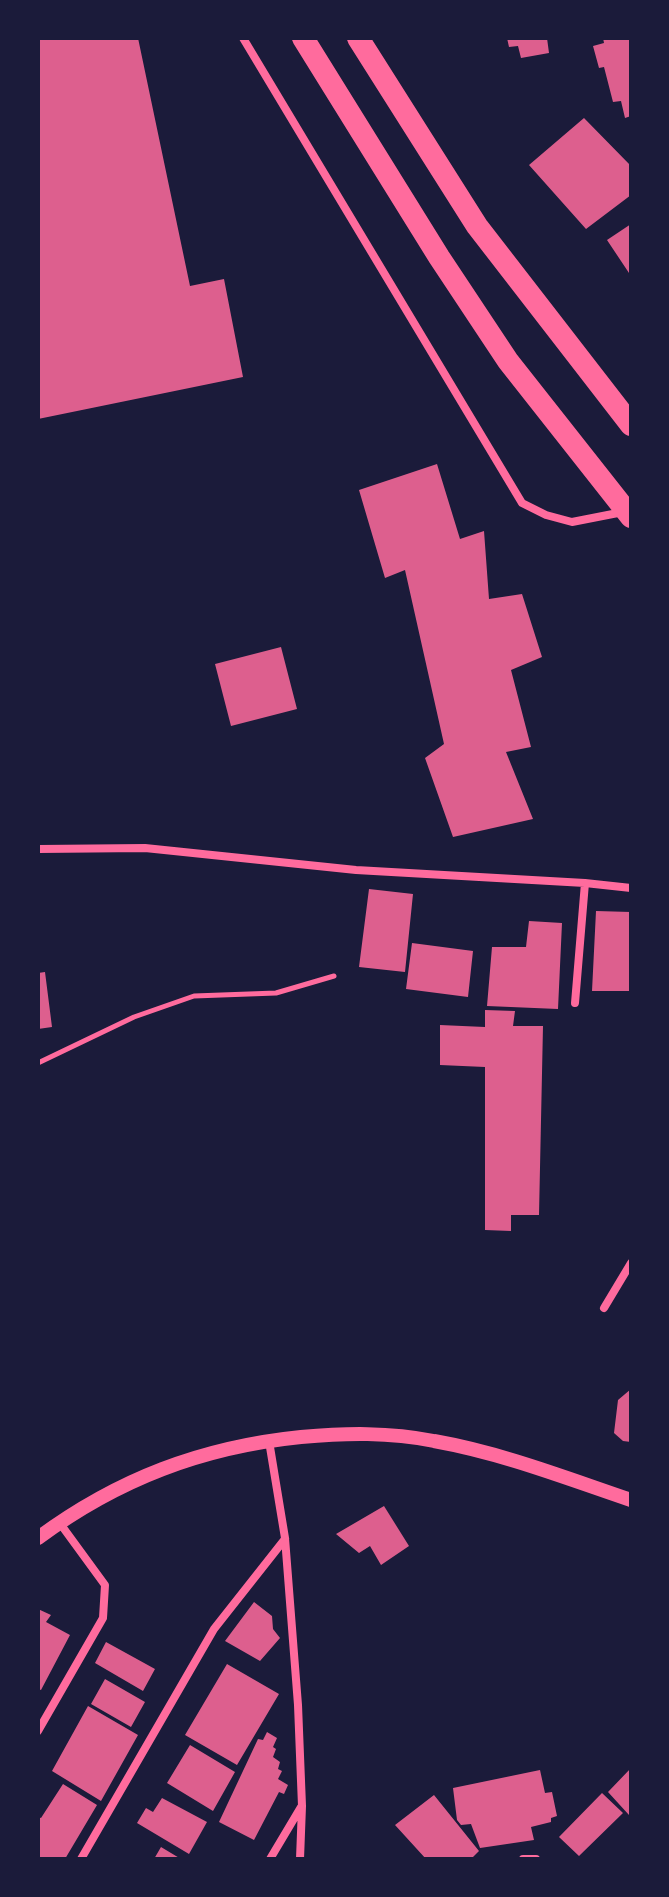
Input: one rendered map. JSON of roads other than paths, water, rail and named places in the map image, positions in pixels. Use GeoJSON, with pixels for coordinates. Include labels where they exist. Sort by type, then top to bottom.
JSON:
{"type":"FeatureCollection","features":[{"type":"Feature","properties":{"kind":"highway"},"geometry":{"type":"LineString","coordinates":[[303,38],[439,257],[508,361],[629,512]]}},
{"type":"Feature","properties":{"kind":"highway"},"geometry":{"type":"LineString","coordinates":[[358,38],[477,226],[631,425]]}},
{"type":"Feature","properties":{"kind":"street"},"geometry":{"type":"LineString","coordinates":[[243,38],[522,503],[546,515],[572,522],[629,512]]}},
{"type":"Feature","properties":{"kind":"street"},"geometry":{"type":"LineString","coordinates":[[38,849],[145,848],[356,870],[631,888]]}},
{"type":"Feature","properties":{"kind":"street"},"geometry":{"type":"LineString","coordinates":[[575,1003],[585,883]]}},
{"type":"Feature","properties":{"kind":"street"},"geometry":{"type":"LineString","coordinates":[[604,1308],[631,1263]]}},
{"type":"Feature","properties":{"kind":"street"},"geometry":{"type":"LineString","coordinates":[[38,1538],[90,1502],[127,1483],[203,1454],[269,1441],[348,1433],[433,1440],[487,1452],[631,1500]]}},
{"type":"Feature","properties":{"kind":"street"},"geometry":{"type":"LineString","coordinates":[[269,1441],[285,1538],[298,1705],[302,1806],[300,1859]]}},
{"type":"Feature","properties":{"kind":"street"},"geometry":{"type":"LineString","coordinates":[[38,1731],[103,1618],[105,1585],[59,1522]]}},
{"type":"Feature","properties":{"kind":"street"},"geometry":{"type":"LineString","coordinates":[[81,1859],[214,1629],[285,1538]]}},
{"type":"Feature","properties":{"kind":"street"},"geometry":{"type":"LineString","coordinates":[[270,1859],[302,1806]]}},
{"type":"Feature","properties":{"kind":"street"},"geometry":{"type":"LineString","coordinates":[[523,1859],[536,1859]]}}]}
